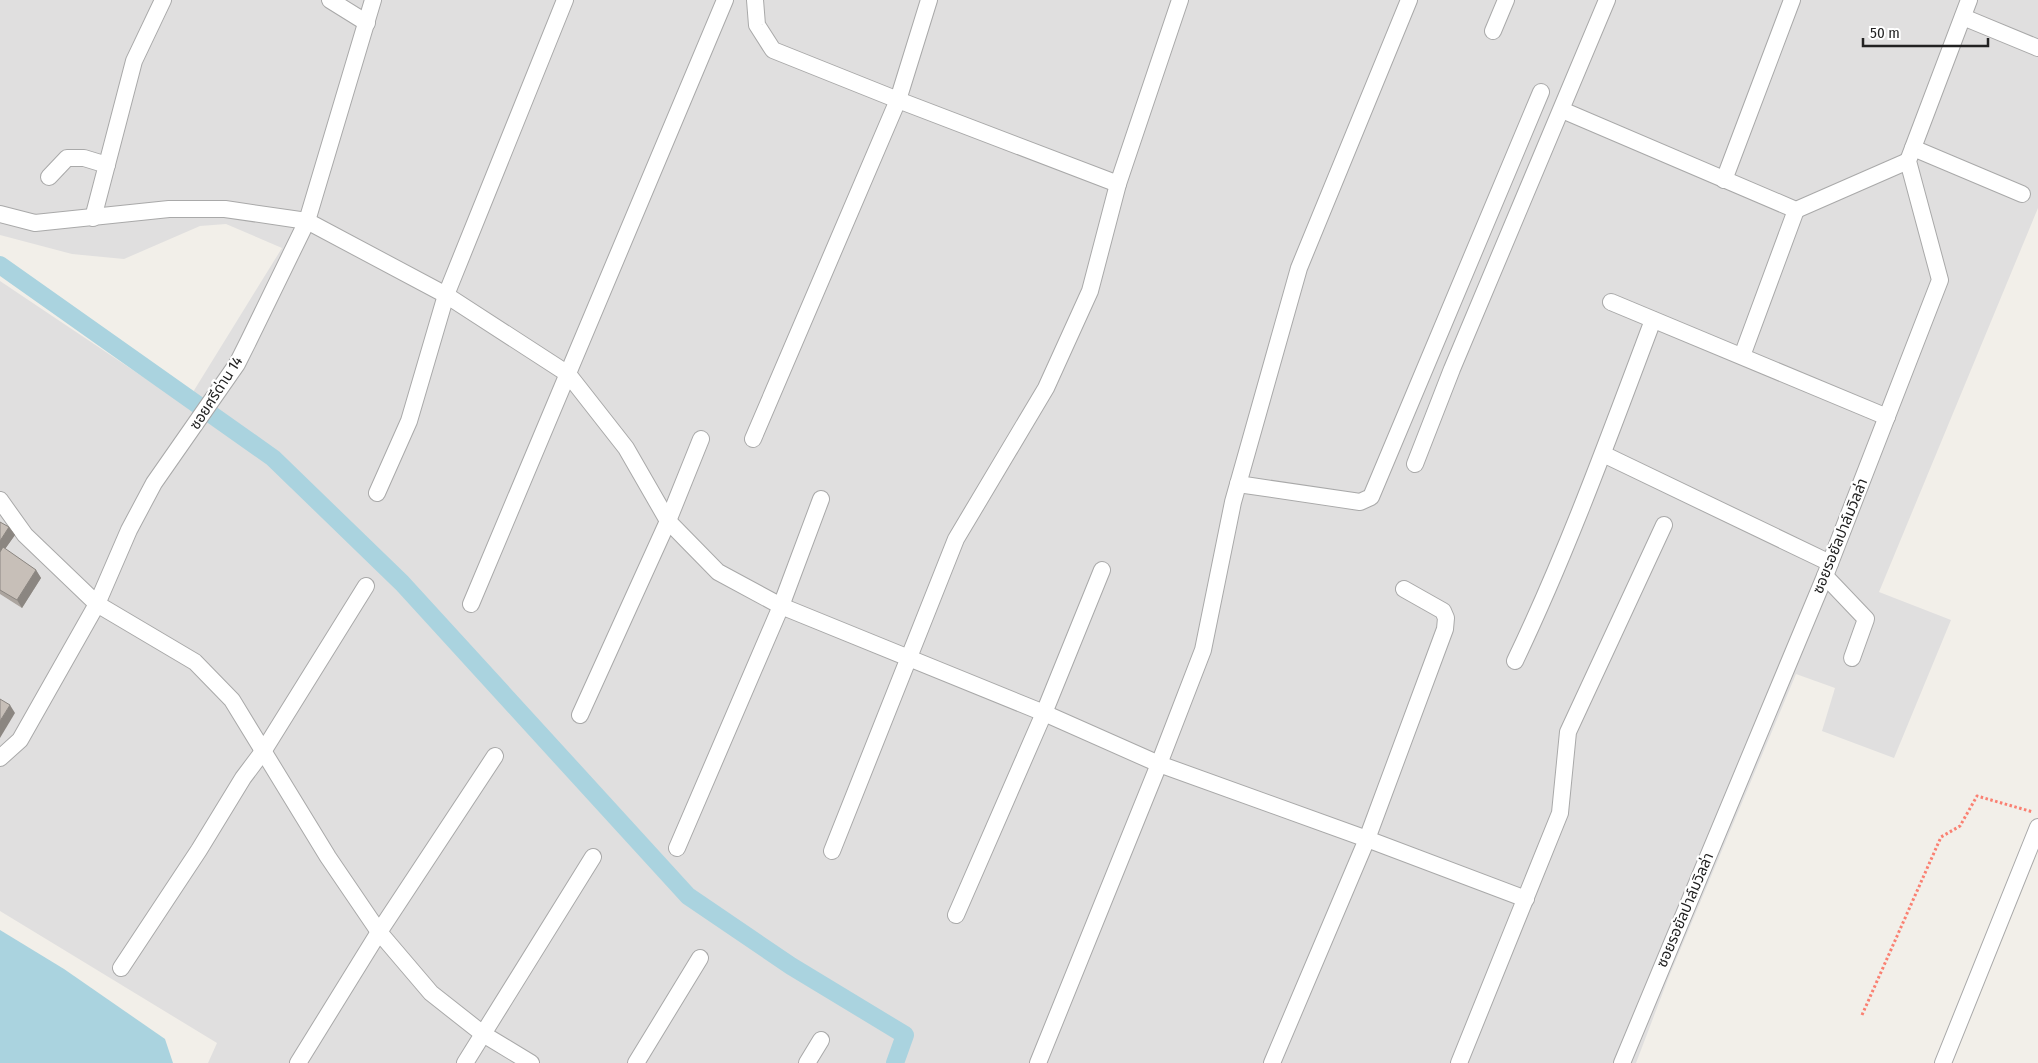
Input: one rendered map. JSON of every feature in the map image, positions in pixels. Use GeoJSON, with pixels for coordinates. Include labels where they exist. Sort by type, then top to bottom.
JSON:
{"type":"FeatureCollection","features":[{"type":"Feature","properties":{"kind":"street"},"geometry":{"type":"LineString","coordinates":[[93,218],[134,61],[163,0]]}},
{"type":"Feature","properties":{"kind":"street"},"geometry":{"type":"LineString","coordinates":[[330,0],[366,23]]}},
{"type":"Feature","properties":{"kind":"street","name":"ซอยศรีด่าน 14"},"geometry":{"type":"LineString","coordinates":[[0,758],[20,740],[96,604],[129,530],[154,483],[236,364],[306,221],[373,0]]}},
{"type":"Feature","properties":{"kind":"street"},"geometry":{"type":"LineString","coordinates":[[377,492],[409,420],[446,295],[565,0]]}},
{"type":"Feature","properties":{"kind":"street"},"geometry":{"type":"LineString","coordinates":[[471,604],[725,0]]}},
{"type":"Feature","properties":{"kind":"street"},"geometry":{"type":"LineString","coordinates":[[755,0],[757,25],[773,50],[1118,184]]}},
{"type":"Feature","properties":{"kind":"street"},"geometry":{"type":"LineString","coordinates":[[753,439],[898,100],[929,0]]}},
{"type":"Feature","properties":{"kind":"street"},"geometry":{"type":"LineString","coordinates":[[832,850],[956,539],[1041,395],[1070,337],[1090,291],[1118,184],[1180,0]]}},
{"type":"Feature","properties":{"kind":"street"},"geometry":{"type":"LineString","coordinates":[[1038,1063],[1203,650],[1238,484],[1299,268],[1409,0]]}},
{"type":"Feature","properties":{"kind":"street"},"geometry":{"type":"LineString","coordinates":[[1493,31],[1506,0]]}},
{"type":"Feature","properties":{"kind":"street"},"geometry":{"type":"LineString","coordinates":[[1415,464],[1452,369],[1607,0]]}},
{"type":"Feature","properties":{"kind":"street"},"geometry":{"type":"LineString","coordinates":[[1724,180],[1792,0]]}},
{"type":"Feature","properties":{"kind":"street"},"geometry":{"type":"LineString","coordinates":[[1742,356],[1796,210],[1910,154],[1969,0]]}},
{"type":"Feature","properties":{"kind":"street"},"geometry":{"type":"LineString","coordinates":[[1963,17],[2038,48]]}},
{"type":"Feature","properties":{"kind":"street"},"geometry":{"type":"LineString","coordinates":[[1238,484],[1360,502],[1371,497],[1540,92]]}},
{"type":"Feature","properties":{"kind":"street"},"geometry":{"type":"LineString","coordinates":[[1562,110],[1796,210]]}},
{"type":"Feature","properties":{"kind":"street"},"geometry":{"type":"LineString","coordinates":[[1910,154],[2022,194]]}},
{"type":"Feature","properties":{"kind":"street","name":"ซอยรอยัลปาล์มวิลล่า"},"geometry":{"type":"LineString","coordinates":[[1622,1063],[1827,570],[1940,280],[1910,154]]}},
{"type":"Feature","properties":{"kind":"street"},"geometry":{"type":"LineString","coordinates":[[49,177],[67,158],[84,158],[107,164]]}},
{"type":"Feature","properties":{"kind":"street"},"geometry":{"type":"LineString","coordinates":[[0,214],[35,223],[169,209],[225,209],[306,221],[446,295],[568,374],[626,448],[668,521],[718,572],[781,606],[1044,713],[1159,764],[1526,899]]}},
{"type":"Feature","properties":{"kind":"street"},"geometry":{"type":"LineString","coordinates":[[1611,302],[1887,417]]}},
{"type":"Feature","properties":{"kind":"street"},"geometry":{"type":"LineString","coordinates":[[1515,660],[1539,609],[1602,454],[1653,320]]}},
{"type":"Feature","properties":{"kind":"street"},"geometry":{"type":"LineString","coordinates":[[580,716],[668,521],[701,440]]}},
{"type":"Feature","properties":{"kind":"street"},"geometry":{"type":"LineString","coordinates":[[1602,454],[1827,570],[1866,619],[1852,658]]}},
{"type":"Feature","properties":{"kind":"street"},"geometry":{"type":"LineString","coordinates":[[677,848],[781,606],[821,499]]}},
{"type":"Feature","properties":{"kind":"street"},"geometry":{"type":"LineString","coordinates":[[0,500],[25,535],[96,604],[195,662],[232,700],[328,857],[379,932],[431,993],[483,1034],[531,1063]]}},
{"type":"Feature","properties":{"kind":"street"},"geometry":{"type":"LineString","coordinates":[[1459,1063],[1560,813],[1568,732],[1664,525]]}},
{"type":"Feature","properties":{"kind":"street"},"geometry":{"type":"LineString","coordinates":[[956,915],[1044,713],[1102,570]]}},
{"type":"Feature","properties":{"kind":"street"},"geometry":{"type":"LineString","coordinates":[[121,968],[199,850],[243,778],[264,750],[366,586]]}},
{"type":"Feature","properties":{"kind":"street"},"geometry":{"type":"LineString","coordinates":[[1272,1063],[1367,839],[1445,629],[1446,618],[1443,611],[1404,589]]}},
{"type":"Feature","properties":{"kind":"street"},"geometry":{"type":"LineString","coordinates":[[298,1063],[379,932],[495,756]]}},
{"type":"Feature","properties":{"kind":"street"},"geometry":{"type":"LineString","coordinates":[[1943,1063],[2038,827]]}},
{"type":"Feature","properties":{"kind":"street"},"geometry":{"type":"LineString","coordinates":[[465,1063],[593,857]]}},
{"type":"Feature","properties":{"kind":"street"},"geometry":{"type":"LineString","coordinates":[[636,1063],[700,958]]}},
{"type":"Feature","properties":{"kind":"street"},"geometry":{"type":"LineString","coordinates":[[807,1063],[821,1040]]}},
{"type":"Feature","properties":{"kind":"path"},"geometry":{"type":"LineString","coordinates":[[1862,1015],[1941,837],[1960,826],[1977,796],[2038,814]]}},
{"type":"Feature","properties":{"kind":"shaded area"},"geometry":{"type":"Polygon","coordinates":[[[0,0],[2038,0],[2038,208],[1879,592],[1951,620],[1894,758],[1822,731],[1835,688],[1796,674],[1668,979],[1636,1063],[208,1063],[217,1043],[0,911],[0,281],[185,405],[282,248],[226,224],[200,226],[124,259],[72,254],[0,235],[0,0]]]}},
{"type":"Feature","properties":{"kind":"water"},"geometry":{"type":"Polygon","coordinates":[[[0,930],[64,969],[165,1039],[173,1063],[0,1063],[0,930]]]}},
{"type":"Feature","properties":{"kind":"building"},"geometry":{"type":"Polygon","coordinates":[[[0,522],[9,527],[0,541],[0,522]]]}},
{"type":"Feature","properties":{"kind":"building"},"geometry":{"type":"Polygon","coordinates":[[[3,547],[36,570],[17,600],[0,590],[0,552],[3,547]]]}},
{"type":"Feature","properties":{"kind":"building"},"geometry":{"type":"Polygon","coordinates":[[[0,699],[10,705],[0,721],[0,699]]]}},
{"type":"Feature","properties":{"kind":"waterway"},"geometry":{"type":"LineString","coordinates":[[0,265],[273,458],[402,583],[688,896],[791,966],[905,1035],[895,1063]]}}]}
